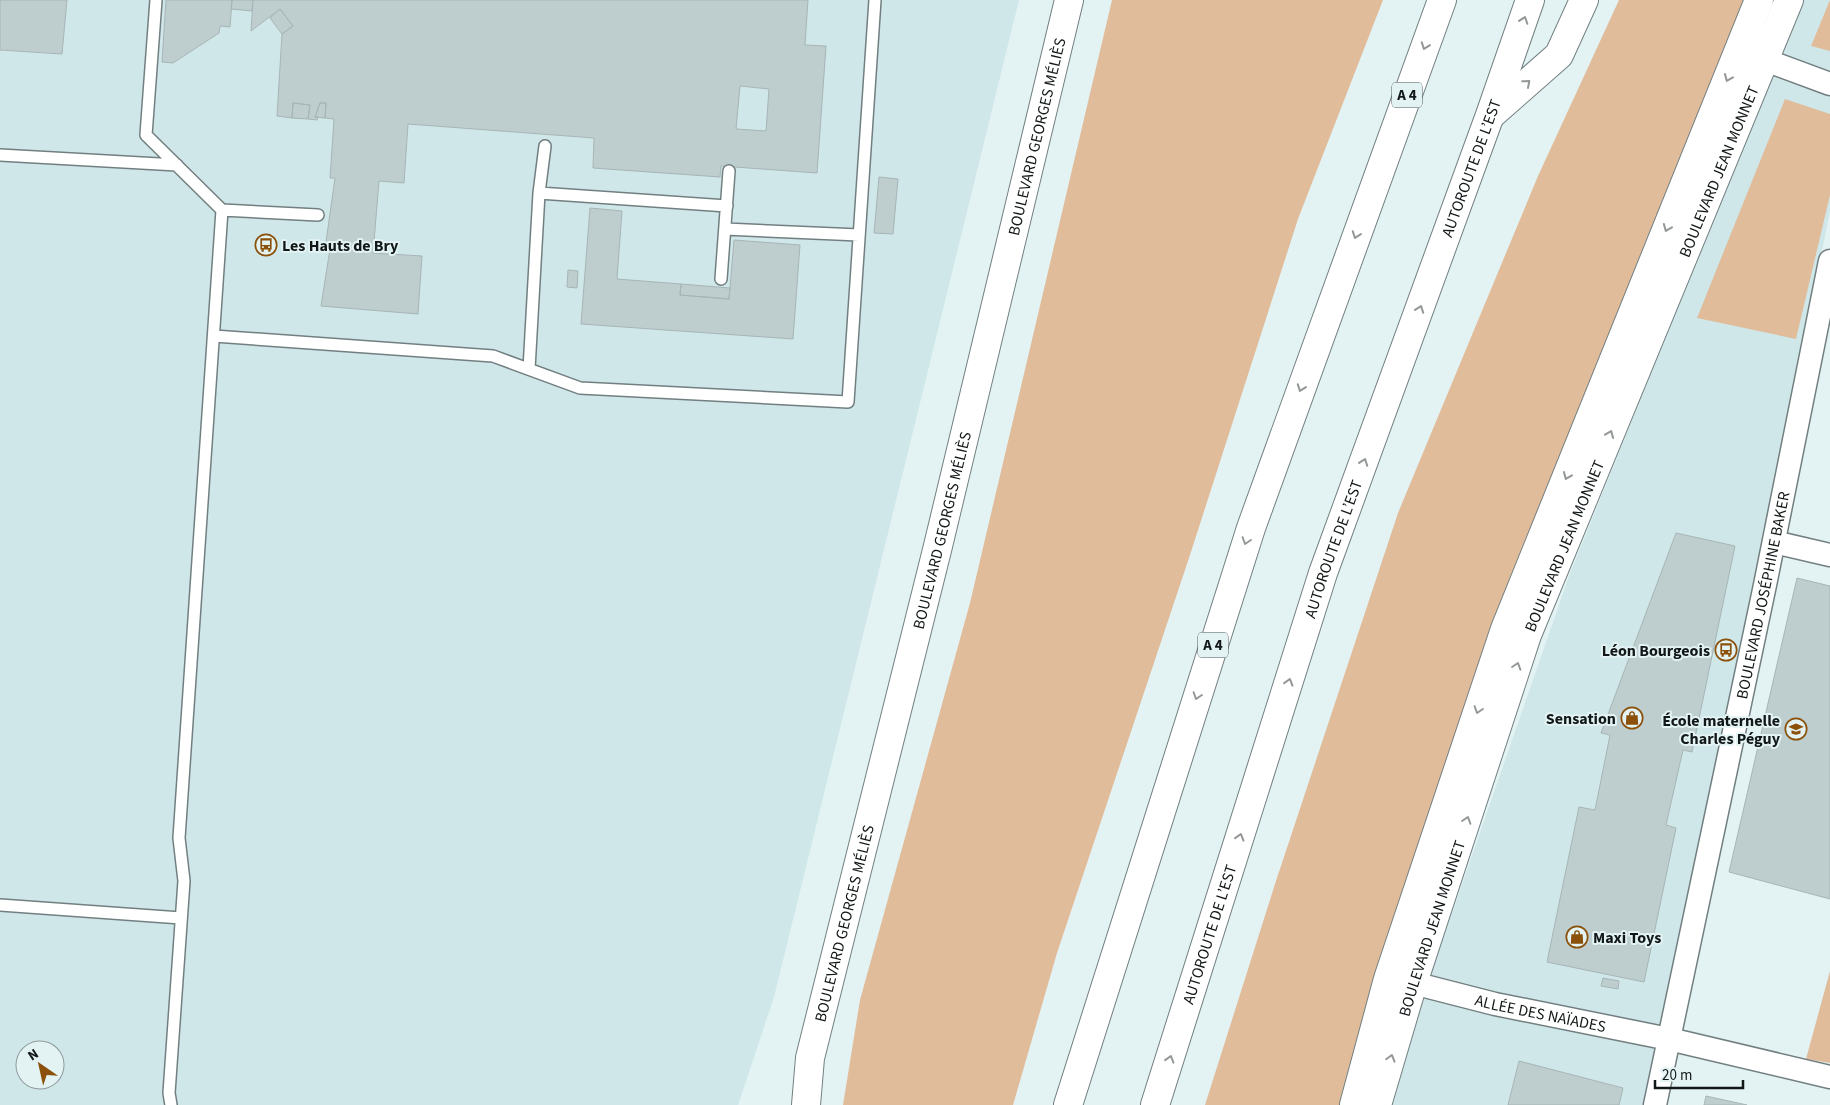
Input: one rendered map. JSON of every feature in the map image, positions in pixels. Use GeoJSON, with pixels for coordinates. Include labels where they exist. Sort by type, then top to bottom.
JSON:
{"type":"FeatureCollection","features":[{"type":"Feature","properties":{"kind":"main road","name":"BOULEVARD GEORGES MÉLIÈS"},"geometry":{"type":"LineString","coordinates":[[806,1105],[810,1058],[938,546],[1069,0]]}},
{"type":"Feature","properties":{"kind":"main road","name":"A 4"},"geometry":{"type":"LineString","coordinates":[[1068,1105],[1250,528],[1442,0]]}},
{"type":"Feature","properties":{"kind":"main road","name":"AUTOROUTE DE L’EST"},"geometry":{"type":"LineString","coordinates":[[1155,1105],[1323,573],[1530,0]]}},
{"type":"Feature","properties":{"kind":"main road"},"geometry":{"type":"LineString","coordinates":[[1490,115],[1559,55],[1584,0]]}},
{"type":"Feature","properties":{"kind":"main road","name":"BOULEVARD JEAN MONNET"},"geometry":{"type":"LineString","coordinates":[[1354,1105],[1388,979],[1505,629],[1759,0]]}},
{"type":"Feature","properties":{"kind":"main road","name":"BOULEVARD JEAN MONNET"},"geometry":{"type":"LineString","coordinates":[[1377,1105],[1413,983],[1527,635],[1788,0]]}},
{"type":"Feature","properties":{"kind":"main road","name":"BOULEVARD GEORGES MÉLIÈS"},"geometry":{"type":"LineString","coordinates":[[788,1105],[810,1058]]}},
{"type":"Feature","properties":{"kind":"street"},"geometry":{"type":"LineString","coordinates":[[1739,51],[1830,84]]}},
{"type":"Feature","properties":{"kind":"street","name":"BOULEVARD JOSÉPHINE BAKER"},"geometry":{"type":"LineString","coordinates":[[1655,1105],[1774,542],[1830,261]]}},
{"type":"Feature","properties":{"kind":"street"},"geometry":{"type":"LineString","coordinates":[[1774,542],[1830,555]]}},
{"type":"Feature","properties":{"kind":"street","name":"ALLÉE DES NAÏADES"},"geometry":{"type":"LineString","coordinates":[[1413,983],[1495,1004],[1669,1039],[1830,1077]]}},
{"type":"Feature","properties":{"kind":"lane"},"geometry":{"type":"LineString","coordinates":[[156,0],[146,135],[222,210],[318,215]]}},
{"type":"Feature","properties":{"kind":"lane"},"geometry":{"type":"LineString","coordinates":[[214,336],[493,356],[580,388],[848,402],[875,0]]}},
{"type":"Feature","properties":{"kind":"lane"},"geometry":{"type":"LineString","coordinates":[[529,369],[539,194],[544,146]]}},
{"type":"Feature","properties":{"kind":"lane"},"geometry":{"type":"LineString","coordinates":[[0,155],[177,165]]}},
{"type":"Feature","properties":{"kind":"lane"},"geometry":{"type":"LineString","coordinates":[[721,279],[729,171]]}},
{"type":"Feature","properties":{"kind":"lane"},"geometry":{"type":"LineString","coordinates":[[539,194],[727,206]]}},
{"type":"Feature","properties":{"kind":"lane"},"geometry":{"type":"LineString","coordinates":[[165,1105],[170,1099],[184,882],[179,838],[222,210]]}},
{"type":"Feature","properties":{"kind":"lane"},"geometry":{"type":"LineString","coordinates":[[725,229],[859,235]]}},
{"type":"Feature","properties":{"kind":"lane"},"geometry":{"type":"LineString","coordinates":[[0,905],[181,918]]}},
{"type":"Feature","properties":{"kind":"shaded area"},"geometry":{"type":"Polygon","coordinates":[[[0,0],[1019,0],[774,997],[738,1105],[0,1105],[0,0]]]}},
{"type":"Feature","properties":{"kind":"shaded area"},"geometry":{"type":"Polygon","coordinates":[[[1112,0],[1383,0],[1298,219],[1190,555],[1057,953],[1013,1105],[843,1105],[860,1000],[970,603],[1112,0]]]}},
{"type":"Feature","properties":{"kind":"shaded area"},"geometry":{"type":"Polygon","coordinates":[[[1619,0],[1751,0],[1343,1105],[1205,1105],[1275,884],[1398,513],[1538,176],[1619,0]]]}},
{"type":"Feature","properties":{"kind":"shaded area"},"geometry":{"type":"Polygon","coordinates":[[[1802,0],[1830,0],[1830,211],[1672,993],[1645,1105],[1392,1105],[1414,1023],[1569,576],[1802,0]]]}},
{"type":"Feature","properties":{"kind":"shaded area"},"geometry":{"type":"Polygon","coordinates":[[[1830,0],[1830,51],[1811,46],[1830,0]]]}},
{"type":"Feature","properties":{"kind":"shaded area"},"geometry":{"type":"Polygon","coordinates":[[[1785,99],[1830,114],[1830,195],[1796,339],[1697,318],[1785,99]]]}},
{"type":"Feature","properties":{"kind":"shaded area"},"geometry":{"type":"Polygon","coordinates":[[[1830,971],[1830,1063],[1806,1059],[1830,971]]]}},
{"type":"Feature","properties":{"kind":"building"},"geometry":{"type":"Polygon","coordinates":[[[0,0],[67,0],[62,54],[0,50],[0,0]]]}},
{"type":"Feature","properties":{"kind":"building"},"geometry":{"type":"Polygon","coordinates":[[[166,0],[232,0],[230,27],[220,26],[219,33],[173,63],[162,62],[166,0]]]}},
{"type":"Feature","properties":{"kind":"building"},"geometry":{"type":"Polygon","coordinates":[[[232,0],[253,0],[252,11],[231,9],[232,0]]]}},
{"type":"Feature","properties":{"kind":"building"},"geometry":{"type":"Polygon","coordinates":[[[253,0],[808,0],[805,45],[826,46],[817,173],[721,166],[720,177],[593,168],[594,138],[408,124],[404,183],[379,181],[373,253],[422,256],[418,314],[321,306],[330,249],[325,249],[335,178],[330,178],[334,119],[325,118],[326,103],[320,103],[315,117],[318,117],[317,120],[308,119],[310,105],[293,103],[292,118],[277,116],[282,34],[293,26],[280,9],[251,31],[253,0]],[[740,86],[736,129],[766,131],[769,89],[740,86]]]}},
{"type":"Feature","properties":{"kind":"building"},"geometry":{"type":"Polygon","coordinates":[[[280,9],[293,26],[282,34],[270,18],[280,9]]]}},
{"type":"Feature","properties":{"kind":"building"},"geometry":{"type":"Polygon","coordinates":[[[293,103],[310,105],[308,119],[292,118],[293,103]]]}},
{"type":"Feature","properties":{"kind":"building"},"geometry":{"type":"Polygon","coordinates":[[[320,103],[326,103],[325,118],[315,117],[320,103]]]}},
{"type":"Feature","properties":{"kind":"building"},"geometry":{"type":"Polygon","coordinates":[[[879,177],[898,179],[893,234],[874,233],[879,177]]]}},
{"type":"Feature","properties":{"kind":"building"},"geometry":{"type":"Polygon","coordinates":[[[590,208],[622,211],[617,279],[681,284],[680,295],[729,299],[734,240],[800,245],[793,339],[581,324],[590,208]]]}},
{"type":"Feature","properties":{"kind":"building"},"geometry":{"type":"Polygon","coordinates":[[[568,270],[578,271],[577,288],[567,287],[568,270]]]}},
{"type":"Feature","properties":{"kind":"building"},"geometry":{"type":"Polygon","coordinates":[[[681,284],[730,288],[729,299],[680,295],[681,284]]]}},
{"type":"Feature","properties":{"kind":"building"},"geometry":{"type":"Polygon","coordinates":[[[1676,533],[1735,546],[1692,752],[1683,750],[1666,825],[1676,828],[1644,982],[1547,962],[1579,807],[1595,810],[1610,735],[1601,733],[1676,533]]]}},
{"type":"Feature","properties":{"kind":"building","name":"École maternelle Charles Péguy"},"geometry":{"type":"Polygon","coordinates":[[[1797,578],[1830,586],[1830,899],[1729,872],[1797,578]]]}},
{"type":"Feature","properties":{"kind":"building"},"geometry":{"type":"Polygon","coordinates":[[[1603,978],[1619,981],[1618,989],[1601,986],[1603,978]]]}},
{"type":"Feature","properties":{"kind":"building"},"geometry":{"type":"Polygon","coordinates":[[[1519,1061],[1623,1088],[1619,1105],[1508,1105],[1519,1061]]]}},
{"type":"Feature","properties":{"kind":"building"},"geometry":{"type":"Polygon","coordinates":[[[1706,1096],[1747,1105],[1704,1105],[1706,1096]]]}},
{"type":"Feature","properties":{"kind":"place","name":"Les Hauts de Bry"},"geometry":{"type":"Point","coordinates":[266,245]}},
{"type":"Feature","properties":{"kind":"place","name":"Léon Bourgeois"},"geometry":{"type":"Point","coordinates":[1726,650]}},
{"type":"Feature","properties":{"kind":"place","name":"Sensation"},"geometry":{"type":"Point","coordinates":[1632,718]}},
{"type":"Feature","properties":{"kind":"place","name":"École maternelle Charles Péguy"},"geometry":{"type":"Point","coordinates":[1796,729]}},
{"type":"Feature","properties":{"kind":"place","name":"Maxi Toys"},"geometry":{"type":"Point","coordinates":[1577,937]}}]}
